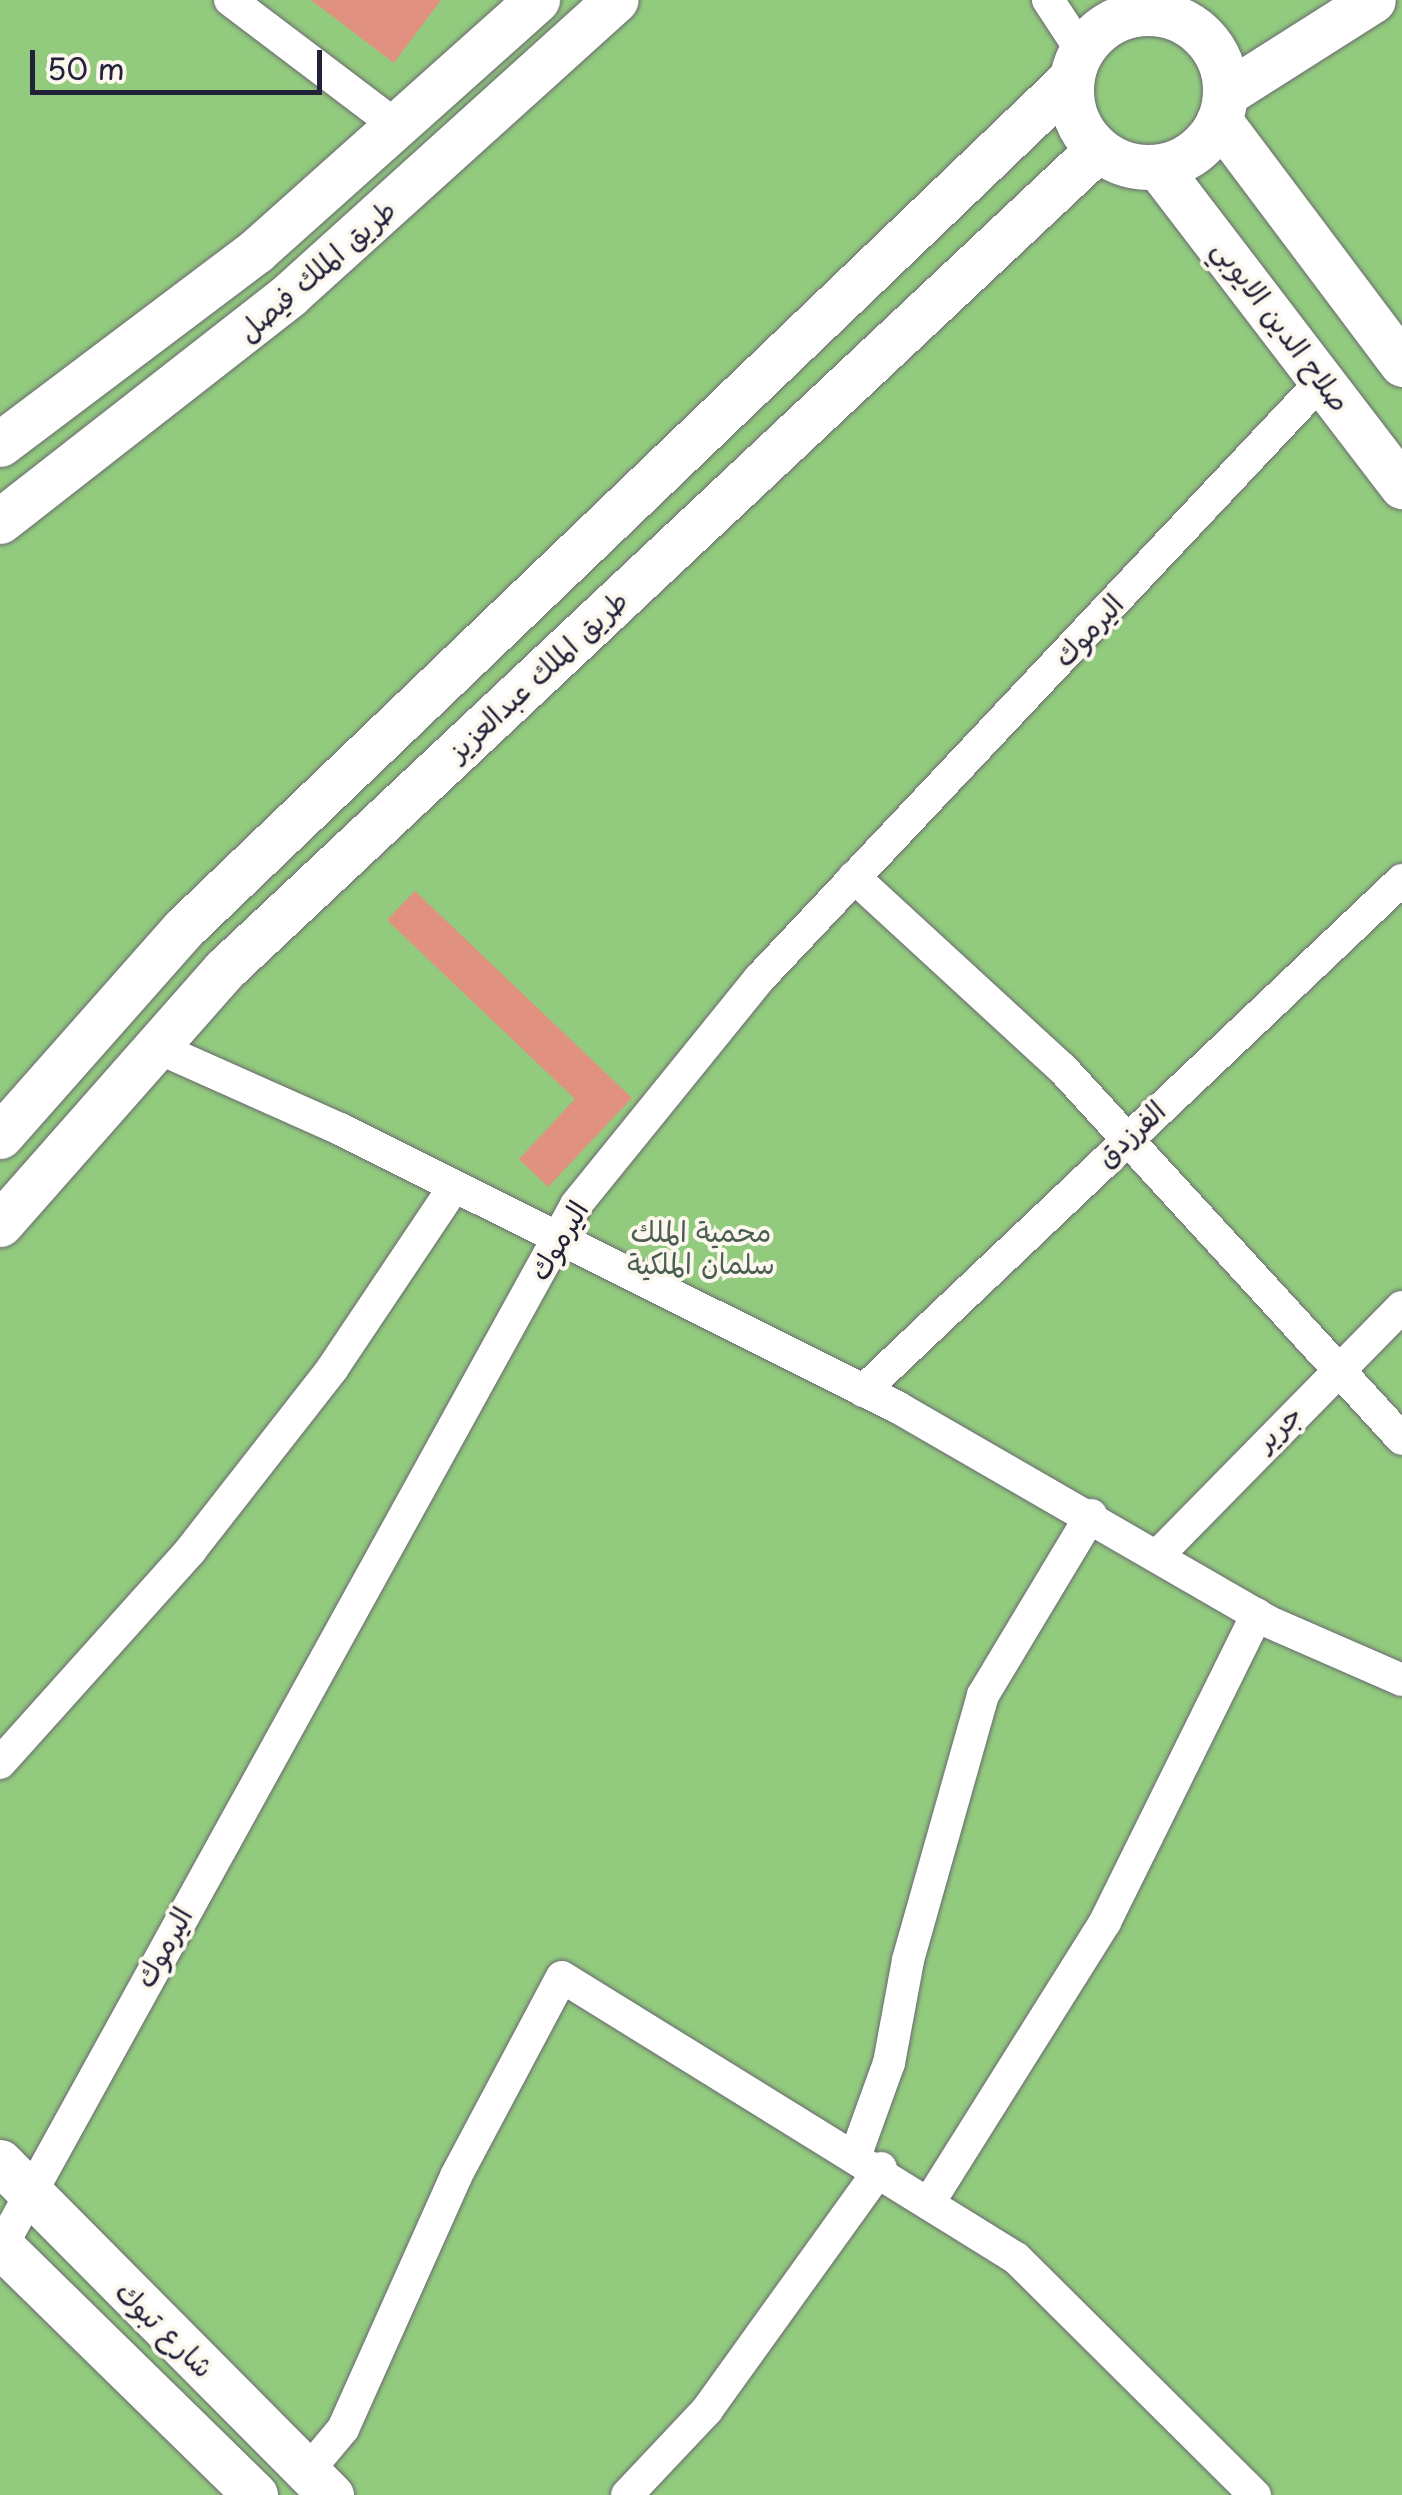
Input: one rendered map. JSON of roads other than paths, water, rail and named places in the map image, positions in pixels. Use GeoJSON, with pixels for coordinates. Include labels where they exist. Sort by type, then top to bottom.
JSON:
{"type":"FeatureCollection","features":[{"type":"Feature","properties":{"kind":"street"},"geometry":{"type":"LineString","coordinates":[[230,0],[399,128]]}},
{"type":"Feature","properties":{"kind":"street","name":"طريق الملك فيصل"},"geometry":{"type":"LineString","coordinates":[[0,444],[256,251],[399,128],[536,0]]}},
{"type":"Feature","properties":{"kind":"street","name":"طريق الملك فيصل"},"geometry":{"type":"LineString","coordinates":[[0,521],[289,295],[616,0]]}},
{"type":"Feature","properties":{"kind":"street"},"geometry":{"type":"LineString","coordinates":[[1048,0],[1076,65],[1081,130],[1097,150],[1158,167],[1195,152],[1222,107],[1373,0]]}},
{"type":"Feature","properties":{"kind":"street"},"geometry":{"type":"LineString","coordinates":[[1076,65],[1096,32],[1160,7],[1210,45],[1222,107],[1402,364]]}},
{"type":"Feature","properties":{"kind":"street","name":"طريق الملك عبدالعزيز"},"geometry":{"type":"LineString","coordinates":[[0,1136],[183,928],[1076,65]]}},
{"type":"Feature","properties":{"kind":"street","name":"طريق الملك عبدالعزيز"},"geometry":{"type":"LineString","coordinates":[[0,1224],[225,969],[1097,150]]}},
{"type":"Feature","properties":{"kind":"street","name":"صلاح الدين الايوبي"},"geometry":{"type":"LineString","coordinates":[[1158,167],[1402,486]]}},
{"type":"Feature","properties":{"kind":"street","name":"اليرموك"},"geometry":{"type":"LineString","coordinates":[[0,2247],[14,2177],[555,1241],[760,978],[1323,380]]}},
{"type":"Feature","properties":{"kind":"street"},"geometry":{"type":"LineString","coordinates":[[854,877],[1062,1068],[1334,1375],[1402,1439]]}},
{"type":"Feature","properties":{"kind":"street","name":"الفرزدق"},"geometry":{"type":"LineString","coordinates":[[863,1391],[1124,1138],[1402,880]]}},
{"type":"Feature","properties":{"kind":"street"},"geometry":{"type":"LineString","coordinates":[[156,1047],[454,1188],[863,1391],[1160,1553],[1257,1614],[1402,1680]]}},
{"type":"Feature","properties":{"kind":"street"},"geometry":{"type":"LineString","coordinates":[[0,1763],[201,1536],[332,1369],[454,1188]]}},
{"type":"Feature","properties":{"kind":"street","name":"جرير"},"geometry":{"type":"LineString","coordinates":[[1160,1553],[1402,1307]]}},
{"type":"Feature","properties":{"kind":"street"},"geometry":{"type":"LineString","coordinates":[[627,2495],[708,2410],[868,2161],[908,1960],[983,1695],[1091,1515]]}},
{"type":"Feature","properties":{"kind":"street"},"geometry":{"type":"LineString","coordinates":[[932,2198],[1105,1922],[1257,1614]]}},
{"type":"Feature","properties":{"kind":"street"},"geometry":{"type":"LineString","coordinates":[[319,2483],[456,2176],[562,1976],[932,2198],[1016,2258],[1255,2495]]}},
{"type":"Feature","properties":{"kind":"street","name":"شارع تبوك"},"geometry":{"type":"LineString","coordinates":[[14,2177],[319,2483]]}},
{"type":"Feature","properties":{"kind":"street","name":"شارع تبوك"},"geometry":{"type":"LineString","coordinates":[[0,2247],[255,2495]]}},
{"type":"Feature","properties":{"kind":"park label","name":"محمية الملك سلمان الملكية"},"geometry":{"type":"Point","coordinates":[701,1247]}}]}
